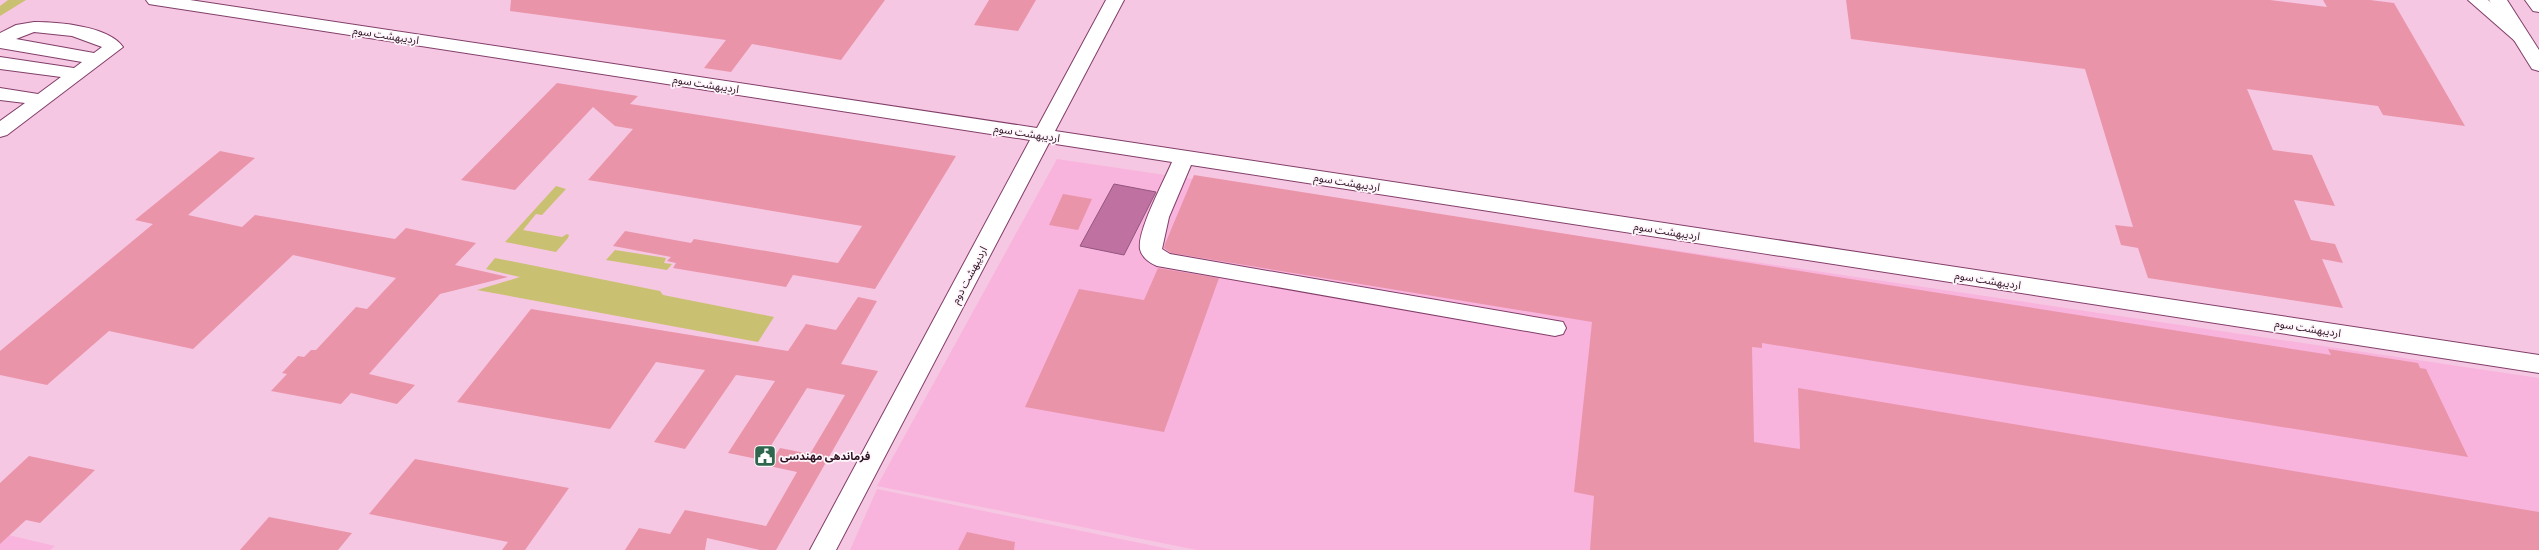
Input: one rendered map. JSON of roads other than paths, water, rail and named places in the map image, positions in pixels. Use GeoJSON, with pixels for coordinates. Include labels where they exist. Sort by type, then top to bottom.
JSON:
{"type":"FeatureCollection","features":[{"type":"Feature","properties":{"kind":"main road","name":"اردیبهشت سوم"},"geometry":{"type":"LineString","coordinates":[[155,0],[2539,364]]}},
{"type":"Feature","properties":{"kind":"main road","name":"اردیبهشت دوم"},"geometry":{"type":"LineString","coordinates":[[823,550],[1115,0]]}},
{"type":"Feature","properties":{"kind":"main road"},"geometry":{"type":"LineString","coordinates":[[2477,0],[2522,38]]}},
{"type":"Feature","properties":{"kind":"main road"},"geometry":{"type":"LineString","coordinates":[[2498,0],[2539,65]]}},
{"type":"Feature","properties":{"kind":"main road"},"geometry":{"type":"LineString","coordinates":[[2534,0],[2539,7]]}},
{"type":"Feature","properties":{"kind":"main road"},"geometry":{"type":"LineString","coordinates":[[0,41],[24,29],[40,26],[86,34],[109,42],[114,47],[0,130]]}},
{"type":"Feature","properties":{"kind":"main road"},"geometry":{"type":"LineString","coordinates":[[0,63],[77,74]]}},
{"type":"Feature","properties":{"kind":"main road"},"geometry":{"type":"LineString","coordinates":[[0,94],[42,100]]}},
{"type":"Feature","properties":{"kind":"main road"},"geometry":{"type":"LineString","coordinates":[[1184,157],[1154,237],[1151,250],[1154,255],[1165,261],[1555,328]]}},
{"type":"Feature","properties":{"kind":"place","name":"فرماندهی مهندسی"},"geometry":{"type":"Point","coordinates":[765,456]}}]}
